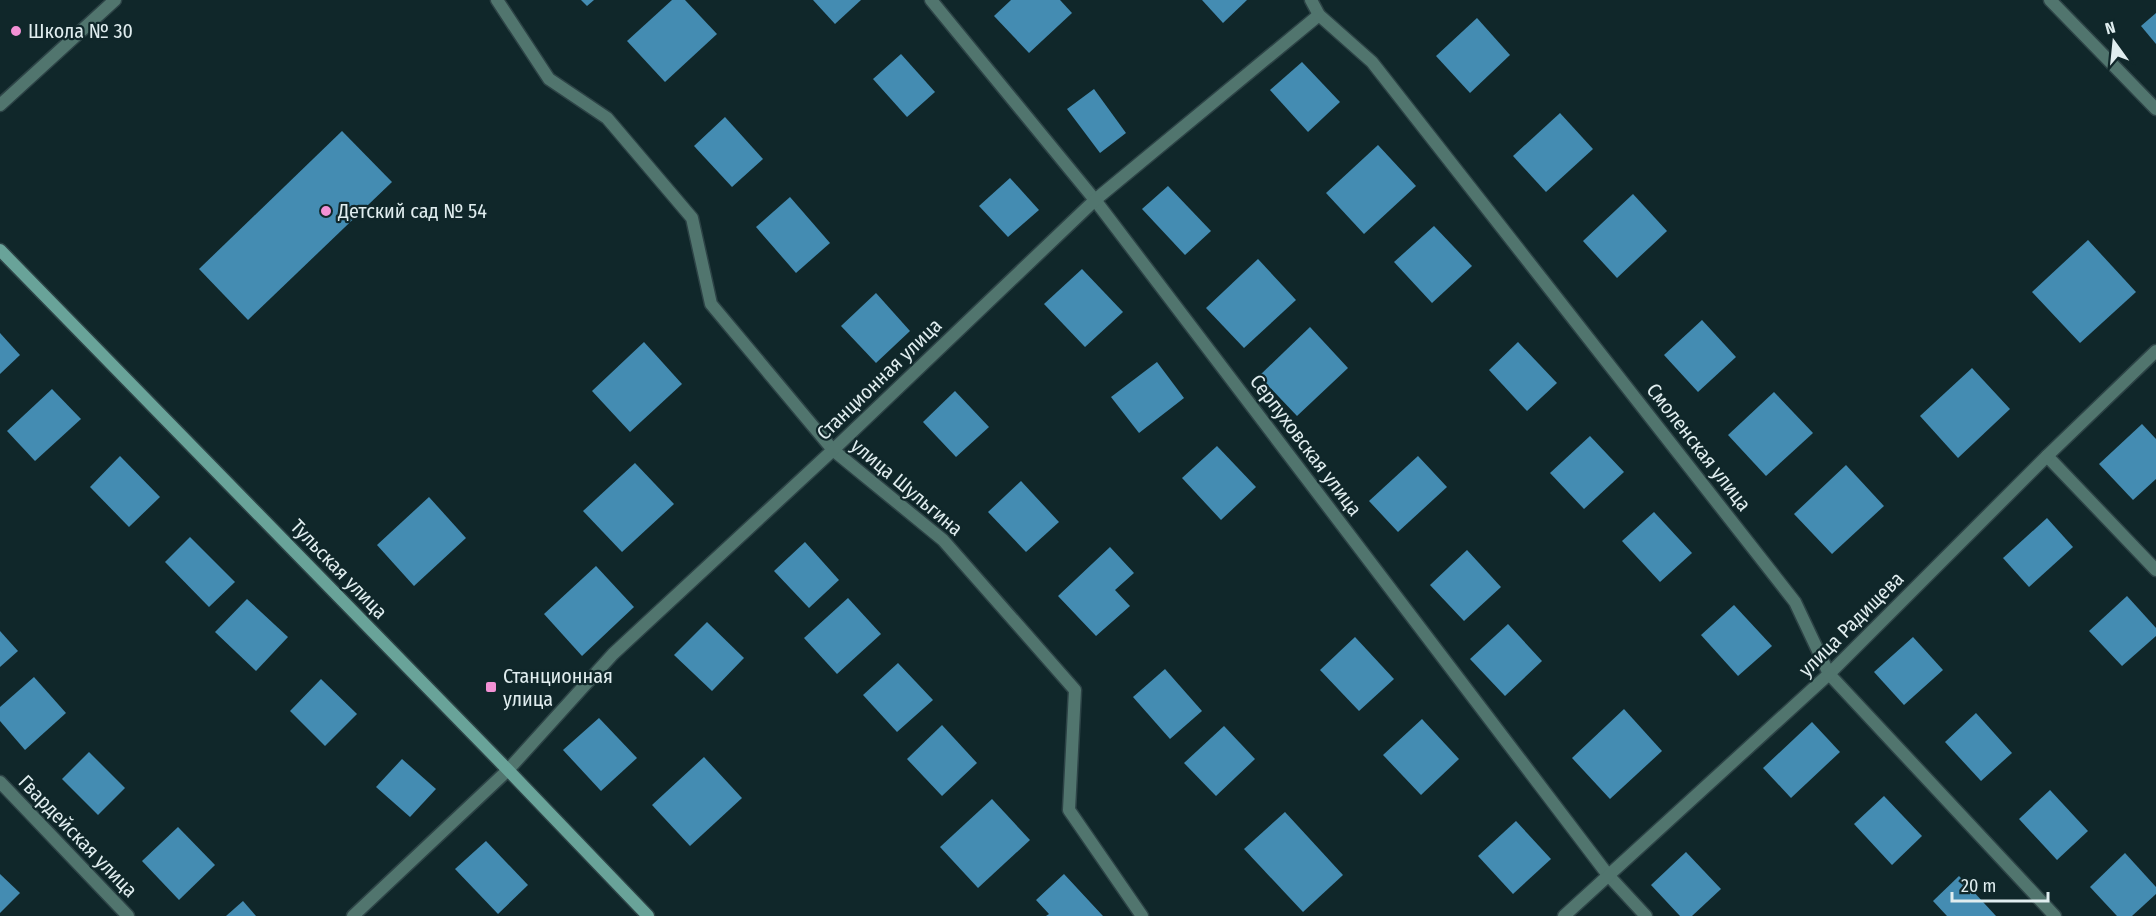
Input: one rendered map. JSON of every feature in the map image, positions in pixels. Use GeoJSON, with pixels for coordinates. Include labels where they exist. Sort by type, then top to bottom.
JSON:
{"type":"FeatureCollection","features":[{"type":"Feature","properties":{"kind":"main road","name":"Тульская улица"},"geometry":{"type":"LineString","coordinates":[[0,250],[648,916]]}},
{"type":"Feature","properties":{"kind":"street"},"geometry":{"type":"LineString","coordinates":[[0,105],[115,0]]}},
{"type":"Feature","properties":{"kind":"street","name":"улица Шульгина"},"geometry":{"type":"LineString","coordinates":[[497,0],[549,79],[607,118],[692,218],[711,304],[832,450],[943,540],[1075,690],[1069,810],[1142,916]]}},
{"type":"Feature","properties":{"kind":"street","name":"Серпуховская улица"},"geometry":{"type":"LineString","coordinates":[[931,0],[1095,200],[1608,874],[1646,916]]}},
{"type":"Feature","properties":{"kind":"street","name":"Смоленская улица"},"geometry":{"type":"LineString","coordinates":[[1311,0],[1320,15],[1372,62],[1795,602],[1829,674],[2055,916]]}},
{"type":"Feature","properties":{"kind":"street"},"geometry":{"type":"LineString","coordinates":[[2050,0],[2156,109]]}},
{"type":"Feature","properties":{"kind":"street","name":"Станционная улица"},"geometry":{"type":"LineString","coordinates":[[353,916],[508,770],[613,654],[1095,200],[1320,15]]}},
{"type":"Feature","properties":{"kind":"street","name":"улица Радищева"},"geometry":{"type":"LineString","coordinates":[[1564,916],[1829,674],[2047,456],[2156,351]]}},
{"type":"Feature","properties":{"kind":"street"},"geometry":{"type":"LineString","coordinates":[[2047,456],[2156,570]]}},
{"type":"Feature","properties":{"kind":"street","name":"Гвардейская улица"},"geometry":{"type":"LineString","coordinates":[[0,782],[128,916]]}},
{"type":"Feature","properties":{"kind":"building"},"geometry":{"type":"Polygon","coordinates":[[[581,0],[594,0],[587,6],[581,0]]]}},
{"type":"Feature","properties":{"kind":"building"},"geometry":{"type":"Polygon","coordinates":[[[672,0],[685,0],[717,34],[665,82],[627,41],[672,0]]]}},
{"type":"Feature","properties":{"kind":"building"},"geometry":{"type":"Polygon","coordinates":[[[813,0],[861,0],[835,24],[813,0]]]}},
{"type":"Feature","properties":{"kind":"building"},"geometry":{"type":"Polygon","coordinates":[[[1011,0],[1060,0],[1072,13],[1029,53],[994,16],[1011,0]]]}},
{"type":"Feature","properties":{"kind":"building"},"geometry":{"type":"Polygon","coordinates":[[[1202,0],[1247,0],[1223,23],[1202,0]]]}},
{"type":"Feature","properties":{"kind":"building"},"geometry":{"type":"Polygon","coordinates":[[[2156,13],[2156,44],[2141,26],[2156,13]]]}},
{"type":"Feature","properties":{"kind":"building"},"geometry":{"type":"Polygon","coordinates":[[[1477,18],[1510,55],[1470,93],[1436,56],[1477,18]]]}},
{"type":"Feature","properties":{"kind":"building"},"geometry":{"type":"Polygon","coordinates":[[[901,54],[935,92],[907,117],[873,79],[901,54]]]}},
{"type":"Feature","properties":{"kind":"building"},"geometry":{"type":"Polygon","coordinates":[[[1302,62],[1340,102],[1308,132],[1270,90],[1302,62]]]}},
{"type":"Feature","properties":{"kind":"building"},"geometry":{"type":"Polygon","coordinates":[[[1094,89],[1126,133],[1100,153],[1067,109],[1094,89]]]}},
{"type":"Feature","properties":{"kind":"building"},"geometry":{"type":"Polygon","coordinates":[[[1560,113],[1593,149],[1546,192],[1513,156],[1560,113]]]}},
{"type":"Feature","properties":{"kind":"building"},"geometry":{"type":"Polygon","coordinates":[[[725,117],[763,159],[732,187],[694,146],[725,117]]]}},
{"type":"Feature","properties":{"kind":"building"},"geometry":{"type":"Polygon","coordinates":[[[342,131],[392,182],[248,320],[199,269],[342,131]]]}},
{"type":"Feature","properties":{"kind":"building"},"geometry":{"type":"Polygon","coordinates":[[[1378,145],[1416,186],[1364,234],[1326,193],[1378,145]]]}},
{"type":"Feature","properties":{"kind":"building"},"geometry":{"type":"Polygon","coordinates":[[[1010,178],[1039,210],[1008,237],[979,206],[1010,178]]]}},
{"type":"Feature","properties":{"kind":"building"},"geometry":{"type":"Polygon","coordinates":[[[1168,186],[1211,231],[1185,255],[1142,209],[1168,186]]]}},
{"type":"Feature","properties":{"kind":"building"},"geometry":{"type":"Polygon","coordinates":[[[1633,194],[1667,231],[1617,278],[1583,241],[1633,194]]]}},
{"type":"Feature","properties":{"kind":"building"},"geometry":{"type":"Polygon","coordinates":[[[790,197],[830,243],[796,273],[756,227],[790,197]]]}},
{"type":"Feature","properties":{"kind":"building"},"geometry":{"type":"Polygon","coordinates":[[[1434,226],[1472,266],[1432,303],[1394,262],[1434,226]]]}},
{"type":"Feature","properties":{"kind":"building"},"geometry":{"type":"Polygon","coordinates":[[[2088,240],[2136,292],[2080,343],[2032,292],[2088,240]]]}},
{"type":"Feature","properties":{"kind":"building"},"geometry":{"type":"Polygon","coordinates":[[[1258,259],[1296,300],[1244,348],[1206,308],[1258,259]]]}},
{"type":"Feature","properties":{"kind":"building"},"geometry":{"type":"Polygon","coordinates":[[[1082,269],[1123,312],[1085,347],[1044,304],[1082,269]]]}},
{"type":"Feature","properties":{"kind":"building"},"geometry":{"type":"Polygon","coordinates":[[[876,293],[910,331],[876,363],[841,326],[876,293]]]}},
{"type":"Feature","properties":{"kind":"building"},"geometry":{"type":"Polygon","coordinates":[[[1702,320],[1736,357],[1698,392],[1664,355],[1702,320]]]}},
{"type":"Feature","properties":{"kind":"building"},"geometry":{"type":"Polygon","coordinates":[[[1310,327],[1348,368],[1297,416],[1259,376],[1310,327]]]}},
{"type":"Feature","properties":{"kind":"building"},"geometry":{"type":"Polygon","coordinates":[[[0,333],[20,355],[0,374],[0,333]]]}},
{"type":"Feature","properties":{"kind":"building"},"geometry":{"type":"Polygon","coordinates":[[[644,342],[682,384],[630,432],[592,391],[644,342]]]}},
{"type":"Feature","properties":{"kind":"building"},"geometry":{"type":"Polygon","coordinates":[[[1518,342],[1557,383],[1527,411],[1489,370],[1518,342]]]}},
{"type":"Feature","properties":{"kind":"building"},"geometry":{"type":"Polygon","coordinates":[[[1157,362],[1184,398],[1139,433],[1111,397],[1157,362]]]}},
{"type":"Feature","properties":{"kind":"building"},"geometry":{"type":"Polygon","coordinates":[[[1972,368],[2010,409],[1958,458],[1920,416],[1972,368]]]}},
{"type":"Feature","properties":{"kind":"building"},"geometry":{"type":"Polygon","coordinates":[[[52,389],[81,419],[35,461],[7,431],[52,389]]]}},
{"type":"Feature","properties":{"kind":"building"},"geometry":{"type":"Polygon","coordinates":[[[955,391],[989,427],[956,457],[923,422],[955,391]]]}},
{"type":"Feature","properties":{"kind":"building"},"geometry":{"type":"Polygon","coordinates":[[[1774,392],[1813,433],[1766,476],[1728,435],[1774,392]]]}},
{"type":"Feature","properties":{"kind":"building"},"geometry":{"type":"Polygon","coordinates":[[[2142,424],[2156,439],[2156,479],[2133,500],[2099,464],[2142,424]]]}},
{"type":"Feature","properties":{"kind":"building"},"geometry":{"type":"Polygon","coordinates":[[[1590,436],[1624,472],[1584,509],[1550,473],[1590,436]]]}},
{"type":"Feature","properties":{"kind":"building"},"geometry":{"type":"Polygon","coordinates":[[[1217,446],[1256,487],[1221,520],[1182,478],[1217,446]]]}},
{"type":"Feature","properties":{"kind":"building"},"geometry":{"type":"Polygon","coordinates":[[[120,456],[160,497],[129,527],[90,487],[120,456]]]}},
{"type":"Feature","properties":{"kind":"building"},"geometry":{"type":"Polygon","coordinates":[[[1418,456],[1447,487],[1398,532],[1369,501],[1418,456]]]}},
{"type":"Feature","properties":{"kind":"building"},"geometry":{"type":"Polygon","coordinates":[[[635,463],[674,504],[622,552],[583,511],[635,463]]]}},
{"type":"Feature","properties":{"kind":"building"},"geometry":{"type":"Polygon","coordinates":[[[1846,465],[1884,506],[1832,554],[1794,514],[1846,465]]]}},
{"type":"Feature","properties":{"kind":"building"},"geometry":{"type":"Polygon","coordinates":[[[1021,481],[1059,522],[1026,552],[988,512],[1021,481]]]}},
{"type":"Feature","properties":{"kind":"building"},"geometry":{"type":"Polygon","coordinates":[[[429,497],[466,538],[414,586],[377,545],[429,497]]]}},
{"type":"Feature","properties":{"kind":"building"},"geometry":{"type":"Polygon","coordinates":[[[1654,512],[1692,553],[1660,582],[1622,541],[1654,512]]]}},
{"type":"Feature","properties":{"kind":"building"},"geometry":{"type":"Polygon","coordinates":[[[2047,518],[2073,547],[2029,587],[2003,558],[2047,518]]]}},
{"type":"Feature","properties":{"kind":"building"},"geometry":{"type":"Polygon","coordinates":[[[190,537],[235,582],[209,607],[165,562],[190,537]]]}},
{"type":"Feature","properties":{"kind":"building"},"geometry":{"type":"Polygon","coordinates":[[[805,542],[839,580],[809,608],[774,571],[805,542]]]}},
{"type":"Feature","properties":{"kind":"building"},"geometry":{"type":"Polygon","coordinates":[[[1110,547],[1134,573],[1115,590],[1130,606],[1096,636],[1058,596],[1110,547]]]}},
{"type":"Feature","properties":{"kind":"building"},"geometry":{"type":"Polygon","coordinates":[[[1467,550],[1501,587],[1464,621],[1430,585],[1467,550]]]}},
{"type":"Feature","properties":{"kind":"building"},"geometry":{"type":"Polygon","coordinates":[[[596,566],[634,607],[582,656],[544,614],[596,566]]]}},
{"type":"Feature","properties":{"kind":"building"},"geometry":{"type":"Polygon","coordinates":[[[2127,596],[2156,628],[2156,636],[2122,666],[2089,631],[2127,596]]]}},
{"type":"Feature","properties":{"kind":"building"},"geometry":{"type":"Polygon","coordinates":[[[848,598],[881,634],[837,674],[804,638],[848,598]]]}},
{"type":"Feature","properties":{"kind":"building"},"geometry":{"type":"Polygon","coordinates":[[[247,599],[288,637],[256,671],[215,632],[247,599]]]}},
{"type":"Feature","properties":{"kind":"building"},"geometry":{"type":"Polygon","coordinates":[[[1734,605],[1772,646],[1738,676],[1701,635],[1734,605]]]}},
{"type":"Feature","properties":{"kind":"building"},"geometry":{"type":"Polygon","coordinates":[[[707,622],[744,658],[712,691],[674,655],[707,622]]]}},
{"type":"Feature","properties":{"kind":"building"},"geometry":{"type":"Polygon","coordinates":[[[1508,624],[1542,661],[1505,696],[1470,659],[1508,624]]]}},
{"type":"Feature","properties":{"kind":"building"},"geometry":{"type":"Polygon","coordinates":[[[0,631],[18,651],[0,667],[0,631]]]}},
{"type":"Feature","properties":{"kind":"building"},"geometry":{"type":"Polygon","coordinates":[[[1355,637],[1394,679],[1359,711],[1320,670],[1355,637]]]}},
{"type":"Feature","properties":{"kind":"building"},"geometry":{"type":"Polygon","coordinates":[[[1913,637],[1943,670],[1904,705],[1874,672],[1913,637]]]}},
{"type":"Feature","properties":{"kind":"building"},"geometry":{"type":"Polygon","coordinates":[[[898,663],[933,700],[897,732],[863,695],[898,663]]]}},
{"type":"Feature","properties":{"kind":"building"},"geometry":{"type":"Polygon","coordinates":[[[1165,669],[1202,711],[1170,739],[1133,697],[1165,669]]]}},
{"type":"Feature","properties":{"kind":"building"},"geometry":{"type":"Polygon","coordinates":[[[34,677],[66,713],[25,750],[0,721],[0,707],[34,677]]]}},
{"type":"Feature","properties":{"kind":"building"},"geometry":{"type":"Polygon","coordinates":[[[321,679],[357,714],[325,746],[290,711],[321,679]]]}},
{"type":"Feature","properties":{"kind":"building"},"geometry":{"type":"Polygon","coordinates":[[[1624,709],[1662,751],[1610,799],[1572,758],[1624,709]]]}},
{"type":"Feature","properties":{"kind":"building"},"geometry":{"type":"Polygon","coordinates":[[[1976,713],[2012,753],[1981,781],[1945,742],[1976,713]]]}},
{"type":"Feature","properties":{"kind":"building"},"geometry":{"type":"Polygon","coordinates":[[[599,718],[637,758],[601,791],[563,750],[599,718]]]}},
{"type":"Feature","properties":{"kind":"building"},"geometry":{"type":"Polygon","coordinates":[[[1422,719],[1459,759],[1421,795],[1383,755],[1422,719]]]}},
{"type":"Feature","properties":{"kind":"building"},"geometry":{"type":"Polygon","coordinates":[[[1812,722],[1840,752],[1791,798],[1763,768],[1812,722]]]}},
{"type":"Feature","properties":{"kind":"building"},"geometry":{"type":"Polygon","coordinates":[[[942,725],[977,763],[942,796],[907,759],[942,725]]]}},
{"type":"Feature","properties":{"kind":"building"},"geometry":{"type":"Polygon","coordinates":[[[1224,726],[1255,759],[1216,796],[1184,763],[1224,726]]]}},
{"type":"Feature","properties":{"kind":"building"},"geometry":{"type":"Polygon","coordinates":[[[89,752],[125,788],[98,815],[62,779],[89,752]]]}},
{"type":"Feature","properties":{"kind":"building"},"geometry":{"type":"Polygon","coordinates":[[[704,757],[742,798],[690,846],[652,805],[704,757]]]}},
{"type":"Feature","properties":{"kind":"building"},"geometry":{"type":"Polygon","coordinates":[[[402,759],[436,789],[410,817],[376,787],[402,759]]]}},
{"type":"Feature","properties":{"kind":"building"},"geometry":{"type":"Polygon","coordinates":[[[2050,790],[2088,831],[2057,860],[2019,819],[2050,790]]]}},
{"type":"Feature","properties":{"kind":"building"},"geometry":{"type":"Polygon","coordinates":[[[1884,796],[1922,836],[1892,865],[1854,824],[1884,796]]]}},
{"type":"Feature","properties":{"kind":"building"},"geometry":{"type":"Polygon","coordinates":[[[992,799],[1030,840],[978,888],[940,847],[992,799]]]}},
{"type":"Feature","properties":{"kind":"building"},"geometry":{"type":"Polygon","coordinates":[[[1285,812],[1343,875],[1303,912],[1244,849],[1285,812]]]}},
{"type":"Feature","properties":{"kind":"building"},"geometry":{"type":"Polygon","coordinates":[[[1516,821],[1551,859],[1513,894],[1478,856],[1516,821]]]}},
{"type":"Feature","properties":{"kind":"building"},"geometry":{"type":"Polygon","coordinates":[[[178,827],[215,865],[179,900],[142,861],[178,827]]]}},
{"type":"Feature","properties":{"kind":"building"},"geometry":{"type":"Polygon","coordinates":[[[486,841],[528,885],[498,914],[455,869],[486,841]]]}},
{"type":"Feature","properties":{"kind":"building"},"geometry":{"type":"Polygon","coordinates":[[[1686,852],[1721,889],[1692,916],[1680,916],[1651,885],[1686,852]]]}},
{"type":"Feature","properties":{"kind":"building"},"geometry":{"type":"Polygon","coordinates":[[[2125,853],[2156,887],[2156,894],[2132,916],[2117,916],[2090,887],[2125,853]]]}},
{"type":"Feature","properties":{"kind":"building"},"geometry":{"type":"Polygon","coordinates":[[[0,874],[20,893],[0,913],[0,874]]]}},
{"type":"Feature","properties":{"kind":"building"},"geometry":{"type":"Polygon","coordinates":[[[1064,874],[1103,916],[1046,916],[1049,914],[1036,900],[1064,874]]]}},
{"type":"Feature","properties":{"kind":"building"},"geometry":{"type":"Polygon","coordinates":[[[1959,876],[1996,916],[1947,916],[1933,901],[1959,876]]]}},
{"type":"Feature","properties":{"kind":"building"},"geometry":{"type":"Polygon","coordinates":[[[243,901],[256,916],[226,916],[243,901]]]}},
{"type":"Feature","properties":{"kind":"place","name":"Школа № 30"},"geometry":{"type":"Point","coordinates":[16,31]}},
{"type":"Feature","properties":{"kind":"place","name":"Детский сад № 54"},"geometry":{"type":"Point","coordinates":[326,211]}},
{"type":"Feature","properties":{"kind":"place","name":"Станционная улица"},"geometry":{"type":"Point","coordinates":[491,687]}}]}
